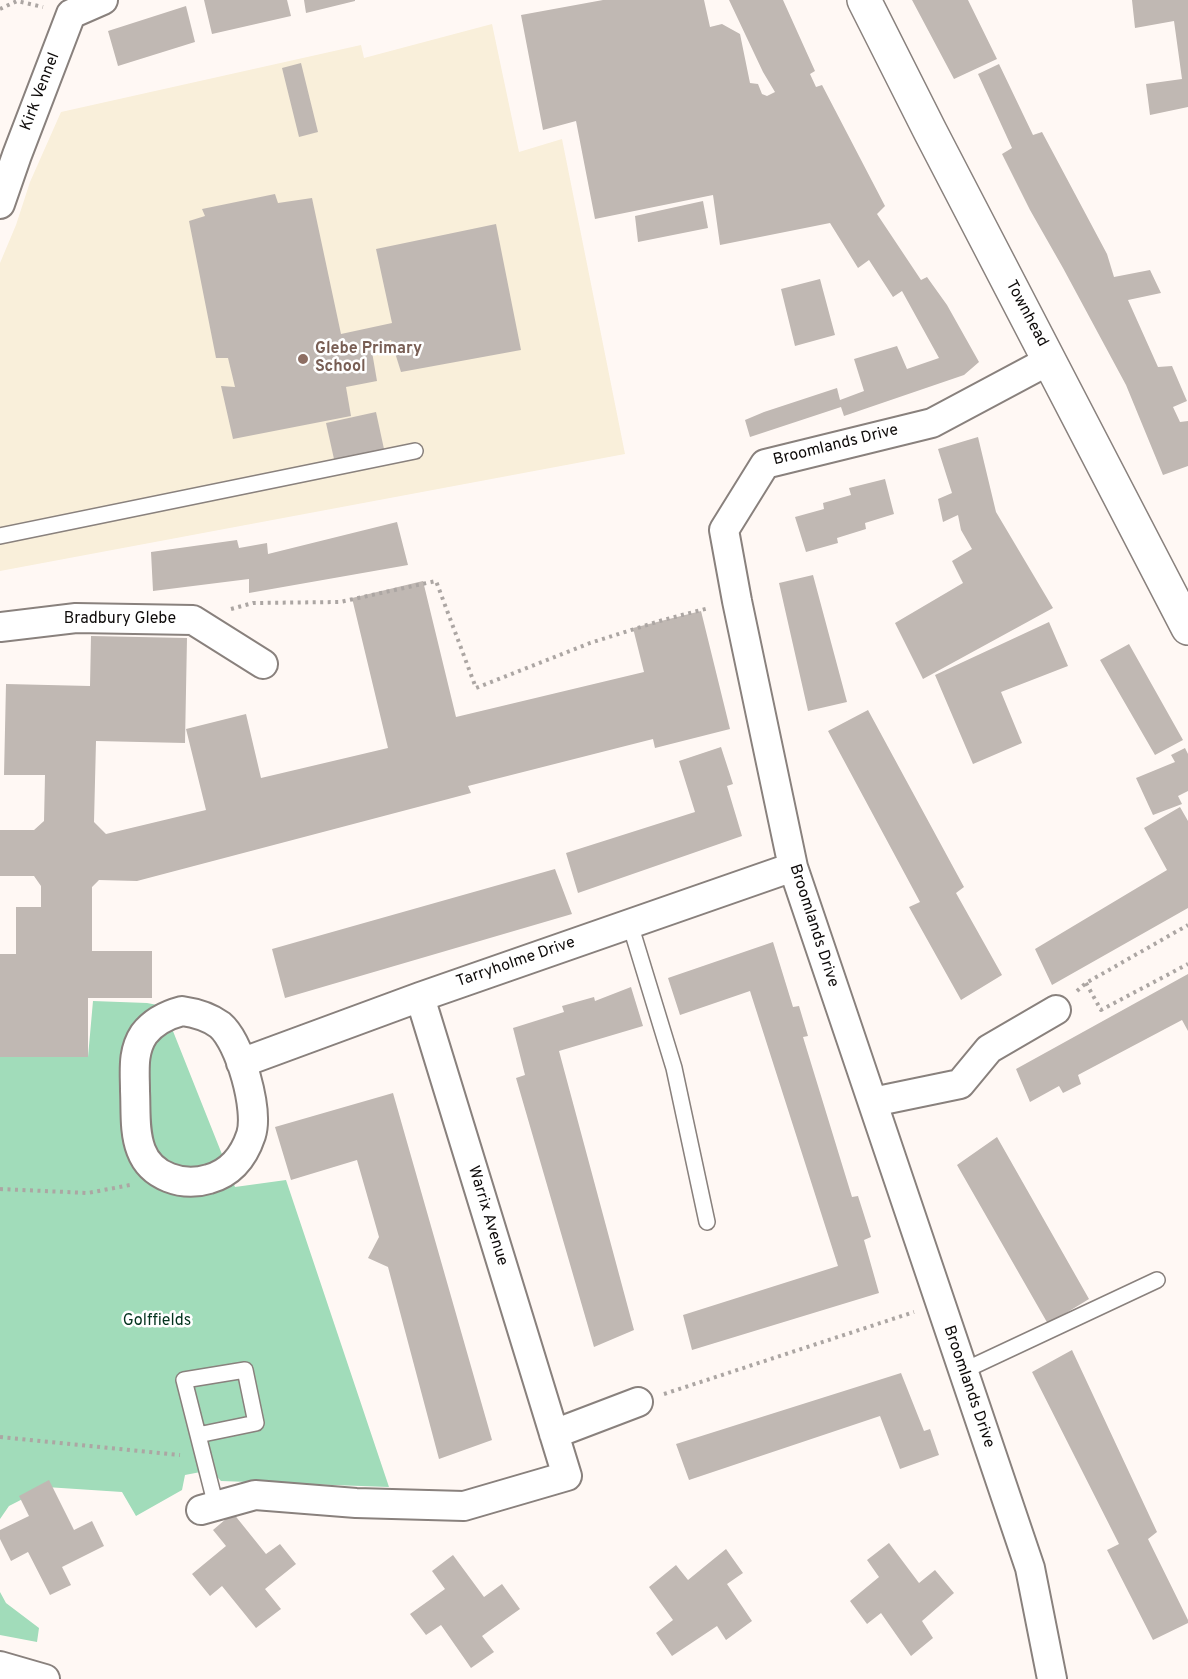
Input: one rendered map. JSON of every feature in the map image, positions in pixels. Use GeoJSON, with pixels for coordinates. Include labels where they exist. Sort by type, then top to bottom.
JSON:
{"type":"FeatureCollection","features":[{"type":"Feature","properties":{"kind":"main road","name":"Townhead"},"geometry":{"type":"LineString","coordinates":[[864,0],[1188,628]]}},
{"type":"Feature","properties":{"kind":"street"},"geometry":{"type":"LineString","coordinates":[[71,14],[103,0]]}},
{"type":"Feature","properties":{"kind":"street","name":"Kirk Vennel"},"geometry":{"type":"LineString","coordinates":[[0,204],[8,158],[71,14]]}},
{"type":"Feature","properties":{"kind":"street","name":"Broomlands Drive"},"geometry":{"type":"LineString","coordinates":[[1050,360],[932,423],[765,464],[724,530],[793,867],[1030,1568],[1052,1679]]}},
{"type":"Feature","properties":{"kind":"street","name":"Bradbury Glebe"},"geometry":{"type":"LineString","coordinates":[[0,627],[76,618],[193,620],[263,664]]}},
{"type":"Feature","properties":{"kind":"street","name":"Tarryholme Drive"},"geometry":{"type":"LineString","coordinates":[[241,1063],[420,997],[793,867]]}},
{"type":"Feature","properties":{"kind":"street","name":"Warrix Avenue"},"geometry":{"type":"LineString","coordinates":[[209,1508],[255,1495],[356,1503],[464,1506],[567,1476],[420,997]]}},
{"type":"Feature","properties":{"kind":"street"},"geometry":{"type":"LineString","coordinates":[[873,1102],[960,1084],[989,1048],[1056,1010]]}},
{"type":"Feature","properties":{"kind":"street"},"geometry":{"type":"LineString","coordinates":[[182,1011],[197,1013],[211,1019],[230,1036],[241,1063],[254,1115],[247,1148],[237,1162],[221,1174],[202,1181],[187,1182],[173,1179],[154,1168],[141,1150],[136,1121],[134,1057],[144,1035],[152,1026],[171,1014],[182,1011]]}},
{"type":"Feature","properties":{"kind":"street"},"geometry":{"type":"LineString","coordinates":[[554,1434],[638,1402]]}},
{"type":"Feature","properties":{"kind":"street"},"geometry":{"type":"LineString","coordinates":[[0,1666],[45,1679]]}},
{"type":"Feature","properties":{"kind":"lane"},"geometry":{"type":"LineString","coordinates":[[0,536],[416,451]]}},
{"type":"Feature","properties":{"kind":"lane"},"geometry":{"type":"LineString","coordinates":[[630,924],[674,1068],[707,1222]]}},
{"type":"Feature","properties":{"kind":"lane"},"geometry":{"type":"LineString","coordinates":[[963,1371],[1157,1280]]}},
{"type":"Feature","properties":{"kind":"lane"},"geometry":{"type":"LineString","coordinates":[[198,1435],[256,1424],[245,1370],[184,1380],[198,1435],[209,1508]]}},
{"type":"Feature","properties":{"kind":"path"},"geometry":{"type":"LineString","coordinates":[[0,9],[16,1],[71,14]]}},
{"type":"Feature","properties":{"kind":"path"},"geometry":{"type":"LineString","coordinates":[[193,620],[253,603],[340,602],[436,580],[476,688],[590,643],[663,620],[737,601]]}},
{"type":"Feature","properties":{"kind":"path"},"geometry":{"type":"LineString","coordinates":[[1056,1010],[1086,983],[1188,925]]}},
{"type":"Feature","properties":{"kind":"path"},"geometry":{"type":"LineString","coordinates":[[1086,983],[1101,1010],[1188,964]]}},
{"type":"Feature","properties":{"kind":"path"},"geometry":{"type":"LineString","coordinates":[[0,1190],[88,1193],[129,1186],[140,1181],[154,1168]]}},
{"type":"Feature","properties":{"kind":"path"},"geometry":{"type":"LineString","coordinates":[[638,1402],[940,1303]]}},
{"type":"Feature","properties":{"kind":"path"},"geometry":{"type":"LineString","coordinates":[[0,1437],[182,1456]]}},
{"type":"Feature","properties":{"kind":"shaded area","name":"Glebe Primary School"},"geometry":{"type":"Polygon","coordinates":[[[492,24],[519,152],[562,139],[625,454],[0,571],[0,263],[16,225],[30,182],[61,112],[361,45],[364,58],[492,24]]]}},
{"type":"Feature","properties":{"kind":"green space","name":"Golffields"},"geometry":{"type":"Polygon","coordinates":[[[93,1001],[147,1003],[163,1006],[235,1187],[286,1180],[389,1487],[221,1481],[211,1470],[185,1475],[182,1490],[136,1516],[122,1492],[46,1487],[9,1506],[0,1519],[0,1057],[88,1057],[93,1001]]]}},
{"type":"Feature","properties":{"kind":"green space"},"geometry":{"type":"Polygon","coordinates":[[[0,1592],[6,1603],[39,1628],[37,1642],[0,1635],[0,1592]]]}},
{"type":"Feature","properties":{"kind":"building"},"geometry":{"type":"Polygon","coordinates":[[[204,0],[287,0],[291,16],[212,34],[204,0]]]}},
{"type":"Feature","properties":{"kind":"building"},"geometry":{"type":"Polygon","coordinates":[[[304,0],[355,0],[355,1],[306,13],[304,0]]]}},
{"type":"Feature","properties":{"kind":"building"},"geometry":{"type":"Polygon","coordinates":[[[603,0],[704,0],[710,27],[722,24],[740,34],[750,83],[758,84],[762,94],[767,96],[775,92],[729,0],[783,0],[815,71],[810,74],[816,87],[822,85],[885,206],[877,214],[921,280],[927,277],[947,305],[979,362],[964,375],[844,416],[841,407],[750,437],[745,420],[764,412],[837,388],[840,400],[864,391],[854,359],[897,346],[907,369],[939,358],[902,291],[893,297],[869,260],[858,268],[830,223],[720,245],[713,195],[595,219],[576,121],[543,130],[521,15],[603,0]]]}},
{"type":"Feature","properties":{"kind":"building"},"geometry":{"type":"Polygon","coordinates":[[[912,0],[968,0],[997,59],[954,79],[912,0]]]}},
{"type":"Feature","properties":{"kind":"building"},"geometry":{"type":"Polygon","coordinates":[[[1132,0],[1188,0],[1188,107],[1150,115],[1146,84],[1182,79],[1174,21],[1135,28],[1132,0]]]}},
{"type":"Feature","properties":{"kind":"building"},"geometry":{"type":"Polygon","coordinates":[[[186,6],[195,42],[118,66],[108,31],[186,6]]]}},
{"type":"Feature","properties":{"kind":"building"},"geometry":{"type":"Polygon","coordinates":[[[301,63],[318,132],[299,137],[282,68],[301,63]]]}},
{"type":"Feature","properties":{"kind":"building"},"geometry":{"type":"Polygon","coordinates":[[[999,64],[1033,135],[1042,132],[1107,254],[1114,277],[1150,270],[1161,293],[1128,300],[1158,367],[1172,366],[1187,401],[1173,407],[1180,422],[1188,421],[1188,466],[1163,475],[1126,385],[1030,210],[1002,154],[1012,148],[978,74],[999,64]]]}},
{"type":"Feature","properties":{"kind":"building"},"geometry":{"type":"Polygon","coordinates":[[[275,194],[278,203],[312,198],[341,334],[392,323],[376,249],[496,224],[521,350],[401,372],[391,340],[371,346],[377,381],[346,387],[351,416],[233,439],[221,386],[235,387],[228,358],[216,358],[189,221],[205,216],[202,209],[275,194]]]}},
{"type":"Feature","properties":{"kind":"building"},"geometry":{"type":"Polygon","coordinates":[[[703,201],[708,228],[638,242],[635,216],[703,201]]]}},
{"type":"Feature","properties":{"kind":"building"},"geometry":{"type":"Polygon","coordinates":[[[820,279],[835,335],[795,346],[781,289],[820,279]]]}},
{"type":"Feature","properties":{"kind":"building"},"geometry":{"type":"Polygon","coordinates":[[[376,412],[384,449],[334,459],[326,423],[376,412]]]}},
{"type":"Feature","properties":{"kind":"building"},"geometry":{"type":"Polygon","coordinates":[[[978,437],[996,512],[1053,608],[923,679],[895,623],[963,583],[952,561],[972,549],[961,530],[958,515],[943,522],[938,499],[952,493],[938,449],[978,437]]]}},
{"type":"Feature","properties":{"kind":"building"},"geometry":{"type":"Polygon","coordinates":[[[885,479],[894,514],[865,523],[866,529],[837,538],[838,543],[806,552],[795,517],[824,509],[823,503],[851,495],[849,488],[885,479]]]}},
{"type":"Feature","properties":{"kind":"building"},"geometry":{"type":"Polygon","coordinates":[[[397,522],[408,565],[249,593],[249,579],[153,591],[151,552],[237,540],[239,548],[267,543],[268,554],[397,522]]]}},
{"type":"Feature","properties":{"kind":"building"},"geometry":{"type":"Polygon","coordinates":[[[813,575],[847,702],[808,711],[779,583],[813,575]]]}},
{"type":"Feature","properties":{"kind":"building"},"geometry":{"type":"Polygon","coordinates":[[[423,581],[456,717],[644,672],[633,628],[701,611],[730,729],[655,748],[653,739],[468,786],[471,793],[137,881],[99,880],[92,887],[92,951],[152,951],[152,998],[88,998],[88,1057],[0,1057],[0,954],[16,954],[16,907],[41,907],[41,886],[34,876],[0,876],[0,830],[34,830],[44,821],[45,775],[4,775],[6,684],[90,686],[91,636],[187,638],[185,743],[96,741],[94,822],[106,834],[206,810],[186,729],[246,714],[261,778],[388,748],[352,598],[423,581]]]}},
{"type":"Feature","properties":{"kind":"building"},"geometry":{"type":"Polygon","coordinates":[[[1049,622],[1068,666],[1001,692],[1022,743],[973,764],[935,675],[1049,622]]]}},
{"type":"Feature","properties":{"kind":"building"},"geometry":{"type":"Polygon","coordinates":[[[1129,644],[1183,740],[1155,755],[1100,660],[1129,644]]]}},
{"type":"Feature","properties":{"kind":"building"},"geometry":{"type":"Polygon","coordinates":[[[868,710],[964,887],[956,893],[1002,975],[961,1000],[909,907],[920,902],[828,731],[868,710]]]}},
{"type":"Feature","properties":{"kind":"building"},"geometry":{"type":"Polygon","coordinates":[[[721,747],[733,784],[727,786],[742,836],[578,893],[566,853],[695,812],[679,761],[721,747]]]}},
{"type":"Feature","properties":{"kind":"building"},"geometry":{"type":"Polygon","coordinates":[[[1185,748],[1188,754],[1188,791],[1178,796],[1182,804],[1153,815],[1136,778],[1175,762],[1171,755],[1185,748]]]}},
{"type":"Feature","properties":{"kind":"building"},"geometry":{"type":"Polygon","coordinates":[[[1180,807],[1188,821],[1188,908],[1052,985],[1035,949],[1167,870],[1144,828],[1180,807]]]}},
{"type":"Feature","properties":{"kind":"building"},"geometry":{"type":"Polygon","coordinates":[[[555,869],[572,914],[285,998],[272,949],[555,869]]]}},
{"type":"Feature","properties":{"kind":"building"},"geometry":{"type":"Polygon","coordinates":[[[773,942],[793,1007],[799,1006],[808,1036],[803,1037],[852,1197],[858,1196],[871,1237],[864,1240],[879,1293],[692,1350],[683,1315],[838,1266],[750,991],[680,1015],[668,978],[773,942]]]}},
{"type":"Feature","properties":{"kind":"building"},"geometry":{"type":"Polygon","coordinates":[[[1188,974],[1188,1031],[1182,1020],[1078,1075],[1081,1084],[1063,1093],[1059,1086],[1030,1102],[1016,1069],[1188,974]]]}},
{"type":"Feature","properties":{"kind":"building"},"geometry":{"type":"Polygon","coordinates":[[[631,987],[643,1026],[559,1051],[634,1330],[594,1347],[516,1078],[525,1075],[513,1028],[564,1012],[562,1006],[594,997],[595,1001],[631,987]]]}},
{"type":"Feature","properties":{"kind":"building"},"geometry":{"type":"Polygon","coordinates":[[[393,1093],[492,1440],[439,1459],[388,1267],[368,1258],[379,1237],[357,1160],[291,1180],[275,1127],[393,1093]]]}},
{"type":"Feature","properties":{"kind":"building"},"geometry":{"type":"Polygon","coordinates":[[[997,1137],[1089,1299],[1048,1324],[957,1165],[997,1137]]]}},
{"type":"Feature","properties":{"kind":"building"},"geometry":{"type":"Polygon","coordinates":[[[1072,1350],[1157,1532],[1148,1539],[1188,1620],[1188,1623],[1153,1640],[1107,1550],[1119,1544],[1032,1372],[1072,1350]]]}},
{"type":"Feature","properties":{"kind":"building"},"geometry":{"type":"Polygon","coordinates":[[[901,1373],[924,1431],[930,1429],[939,1455],[900,1469],[880,1416],[689,1480],[676,1444],[901,1373]]]}},
{"type":"Feature","properties":{"kind":"building"},"geometry":{"type":"Polygon","coordinates":[[[49,1480],[74,1530],[92,1521],[104,1546],[62,1567],[71,1585],[50,1595],[28,1552],[11,1561],[0,1539],[0,1530],[29,1516],[19,1496],[49,1480]]]}},
{"type":"Feature","properties":{"kind":"building"},"geometry":{"type":"Polygon","coordinates":[[[233,1513],[266,1554],[280,1544],[296,1564],[265,1589],[281,1609],[256,1628],[222,1586],[210,1596],[192,1574],[226,1546],[213,1530],[233,1513]]]}},
{"type":"Feature","properties":{"kind":"building"},"geometry":{"type":"Polygon","coordinates":[[[889,1543],[919,1583],[935,1570],[954,1593],[922,1621],[933,1638],[911,1656],[881,1613],[867,1624],[850,1601],[879,1577],[867,1560],[889,1543]]]}},
{"type":"Feature","properties":{"kind":"building"},"geometry":{"type":"Polygon","coordinates":[[[726,1549],[743,1573],[727,1584],[752,1621],[726,1640],[717,1626],[672,1656],[656,1633],[673,1620],[649,1587],[676,1565],[688,1580],[726,1549]]]}},
{"type":"Feature","properties":{"kind":"building"},"geometry":{"type":"Polygon","coordinates":[[[453,1555],[484,1597],[502,1584],[520,1609],[482,1636],[494,1652],[471,1668],[441,1625],[426,1635],[410,1614],[445,1589],[432,1571],[453,1555]]]}},
{"type":"Feature","properties":{"kind":"place","name":"Glebe Primary School"},"geometry":{"type":"Point","coordinates":[303,359]}}]}
